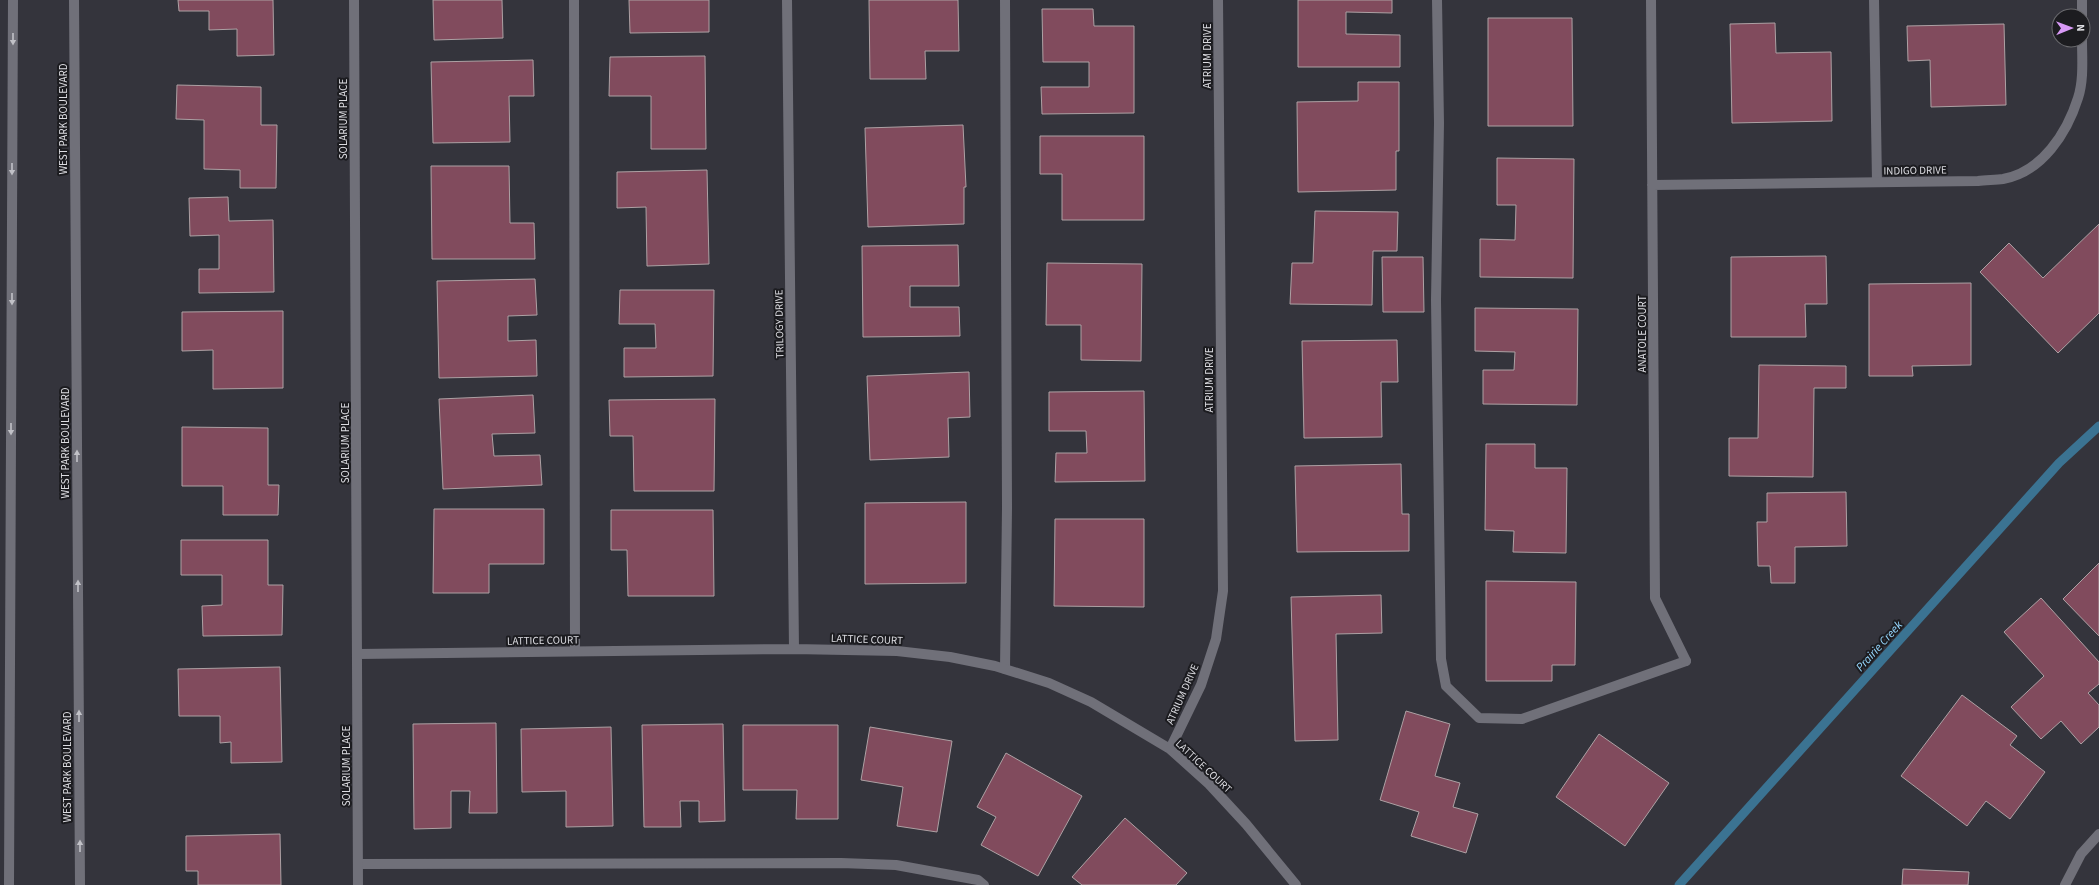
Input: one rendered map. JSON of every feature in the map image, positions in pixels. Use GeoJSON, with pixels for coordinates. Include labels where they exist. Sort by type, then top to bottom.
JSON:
{"type":"FeatureCollection","features":[{"type":"Feature","properties":{"kind":"street"},"geometry":{"type":"LineString","coordinates":[[10,885],[13,0]]}},
{"type":"Feature","properties":{"kind":"street","name":"WEST PARK BOULEVARD"},"geometry":{"type":"LineString","coordinates":[[74,0],[80,885]]}},
{"type":"Feature","properties":{"kind":"street","name":"SOLARIUM PLACE"},"geometry":{"type":"LineString","coordinates":[[354,0],[358,885]]}},
{"type":"Feature","properties":{"kind":"street"},"geometry":{"type":"LineString","coordinates":[[574,0],[575,651]]}},
{"type":"Feature","properties":{"kind":"street","name":"TRILOGY DRIVE"},"geometry":{"type":"LineString","coordinates":[[787,0],[794,649]]}},
{"type":"Feature","properties":{"kind":"street"},"geometry":{"type":"LineString","coordinates":[[1005,0],[1007,515],[1005,669]]}},
{"type":"Feature","properties":{"kind":"street","name":"ATRIUM DRIVE"},"geometry":{"type":"LineString","coordinates":[[1170,749],[1201,685],[1216,639],[1223,591],[1218,0]]}},
{"type":"Feature","properties":{"kind":"street","name":"ANATOLE COURT"},"geometry":{"type":"LineString","coordinates":[[1437,0],[1439,123],[1436,300],[1441,659],[1446,686],[1479,718],[1522,719],[1686,661],[1656,598],[1651,0]]}},
{"type":"Feature","properties":{"kind":"street"},"geometry":{"type":"LineString","coordinates":[[1874,0],[1877,182]]}},
{"type":"Feature","properties":{"kind":"street","name":"INDIGO DRIVE"},"geometry":{"type":"LineString","coordinates":[[1652,185],[1978,181],[2004,179],[2030,168],[2048,153],[2066,128],[2079,97],[2082,48]]}},
{"type":"Feature","properties":{"kind":"street","name":"LATTICE COURT"},"geometry":{"type":"LineString","coordinates":[[358,654],[794,649],[897,651],[950,657],[1005,669],[1049,683],[1091,702],[1170,749],[1214,789],[1246,824],[1296,885]]}},
{"type":"Feature","properties":{"kind":"street"},"geometry":{"type":"LineString","coordinates":[[2064,885],[2081,854],[2099,834]]}},
{"type":"Feature","properties":{"kind":"street"},"geometry":{"type":"LineString","coordinates":[[358,864],[889,865],[978,880],[984,885]]}},
{"type":"Feature","properties":{"kind":"building"},"geometry":{"type":"Polygon","coordinates":[[[178,0],[273,0],[274,55],[237,56],[237,29],[209,30],[209,11],[179,11],[178,0]]]}},
{"type":"Feature","properties":{"kind":"building"},"geometry":{"type":"Polygon","coordinates":[[[433,0],[502,0],[503,38],[434,40],[433,0]]]}},
{"type":"Feature","properties":{"kind":"building"},"geometry":{"type":"Polygon","coordinates":[[[629,0],[709,0],[709,32],[630,33],[629,0]]]}},
{"type":"Feature","properties":{"kind":"building"},"geometry":{"type":"Polygon","coordinates":[[[869,0],[958,0],[959,51],[925,51],[926,79],[870,79],[869,0]]]}},
{"type":"Feature","properties":{"kind":"building"},"geometry":{"type":"Polygon","coordinates":[[[1298,0],[1392,0],[1392,13],[1346,12],[1346,34],[1400,35],[1400,67],[1298,67],[1298,0]]]}},
{"type":"Feature","properties":{"kind":"building"},"geometry":{"type":"Polygon","coordinates":[[[1042,9],[1093,9],[1094,26],[1134,26],[1134,113],[1042,114],[1041,87],[1089,87],[1089,62],[1043,62],[1042,9]]]}},
{"type":"Feature","properties":{"kind":"building"},"geometry":{"type":"Polygon","coordinates":[[[1488,18],[1572,18],[1573,126],[1488,126],[1488,18]]]}},
{"type":"Feature","properties":{"kind":"building"},"geometry":{"type":"Polygon","coordinates":[[[1775,23],[1776,53],[1831,52],[1832,121],[1732,123],[1730,24],[1775,23]]]}},
{"type":"Feature","properties":{"kind":"building"},"geometry":{"type":"Polygon","coordinates":[[[2004,24],[2006,105],[1931,107],[1930,60],[1908,61],[1907,26],[2004,24]]]}},
{"type":"Feature","properties":{"kind":"building"},"geometry":{"type":"Polygon","coordinates":[[[705,56],[706,149],[651,149],[651,96],[609,96],[610,57],[705,56]]]}},
{"type":"Feature","properties":{"kind":"building"},"geometry":{"type":"Polygon","coordinates":[[[533,60],[534,96],[509,96],[510,142],[433,143],[431,62],[533,60]]]}},
{"type":"Feature","properties":{"kind":"building"},"geometry":{"type":"Polygon","coordinates":[[[1358,82],[1399,82],[1399,151],[1396,151],[1396,190],[1298,192],[1297,102],[1358,101],[1358,82]]]}},
{"type":"Feature","properties":{"kind":"building"},"geometry":{"type":"Polygon","coordinates":[[[177,85],[261,87],[261,125],[277,125],[276,188],[240,188],[240,170],[204,169],[204,120],[176,119],[177,85]]]}},
{"type":"Feature","properties":{"kind":"building"},"geometry":{"type":"Polygon","coordinates":[[[963,125],[966,187],[964,187],[964,224],[868,227],[865,128],[963,125]]]}},
{"type":"Feature","properties":{"kind":"building"},"geometry":{"type":"Polygon","coordinates":[[[1040,136],[1144,136],[1144,220],[1062,220],[1062,174],[1040,174],[1040,136]]]}},
{"type":"Feature","properties":{"kind":"building"},"geometry":{"type":"Polygon","coordinates":[[[1497,158],[1574,159],[1573,278],[1480,277],[1480,239],[1515,240],[1516,205],[1497,205],[1497,158]]]}},
{"type":"Feature","properties":{"kind":"building"},"geometry":{"type":"Polygon","coordinates":[[[431,166],[509,166],[510,223],[534,223],[535,259],[432,259],[431,166]]]}},
{"type":"Feature","properties":{"kind":"building"},"geometry":{"type":"Polygon","coordinates":[[[707,170],[709,264],[647,266],[646,207],[617,208],[617,172],[707,170]]]}},
{"type":"Feature","properties":{"kind":"building"},"geometry":{"type":"Polygon","coordinates":[[[228,197],[229,221],[273,220],[274,292],[199,293],[199,269],[219,269],[219,235],[190,236],[189,198],[228,197]]]}},
{"type":"Feature","properties":{"kind":"building"},"geometry":{"type":"Polygon","coordinates":[[[1315,211],[1398,212],[1397,251],[1373,251],[1372,305],[1290,304],[1292,263],[1313,263],[1315,211]]]}},
{"type":"Feature","properties":{"kind":"building"},"geometry":{"type":"Polygon","coordinates":[[[2099,224],[2099,313],[2058,353],[1980,272],[2009,243],[2043,278],[2099,224]]]}},
{"type":"Feature","properties":{"kind":"building"},"geometry":{"type":"Polygon","coordinates":[[[958,245],[959,286],[910,286],[910,307],[959,307],[960,336],[863,337],[862,246],[958,245]]]}},
{"type":"Feature","properties":{"kind":"building"},"geometry":{"type":"Polygon","coordinates":[[[1826,256],[1827,304],[1805,304],[1806,337],[1731,337],[1731,257],[1826,256]]]}},
{"type":"Feature","properties":{"kind":"building"},"geometry":{"type":"Polygon","coordinates":[[[1382,257],[1423,257],[1424,312],[1383,312],[1382,257]]]}},
{"type":"Feature","properties":{"kind":"building"},"geometry":{"type":"Polygon","coordinates":[[[1047,263],[1142,264],[1141,361],[1081,360],[1081,325],[1046,325],[1047,263]]]}},
{"type":"Feature","properties":{"kind":"building"},"geometry":{"type":"Polygon","coordinates":[[[535,279],[537,315],[508,316],[508,341],[536,340],[537,376],[439,378],[437,281],[535,279]]]}},
{"type":"Feature","properties":{"kind":"building"},"geometry":{"type":"Polygon","coordinates":[[[1971,283],[1971,365],[1912,366],[1913,376],[1869,376],[1869,284],[1971,283]]]}},
{"type":"Feature","properties":{"kind":"building"},"geometry":{"type":"Polygon","coordinates":[[[620,290],[714,290],[713,376],[624,377],[624,348],[656,348],[655,324],[619,324],[620,290]]]}},
{"type":"Feature","properties":{"kind":"building"},"geometry":{"type":"Polygon","coordinates":[[[1475,308],[1578,309],[1577,405],[1483,404],[1483,370],[1514,370],[1515,352],[1475,351],[1475,308]]]}},
{"type":"Feature","properties":{"kind":"building"},"geometry":{"type":"Polygon","coordinates":[[[283,311],[283,388],[213,389],[213,350],[182,351],[182,312],[283,311]]]}},
{"type":"Feature","properties":{"kind":"building"},"geometry":{"type":"Polygon","coordinates":[[[1397,340],[1398,382],[1381,382],[1382,437],[1304,438],[1302,341],[1397,340]]]}},
{"type":"Feature","properties":{"kind":"building"},"geometry":{"type":"Polygon","coordinates":[[[1759,365],[1846,366],[1846,388],[1814,388],[1813,477],[1729,476],[1729,438],[1758,438],[1759,365]]]}},
{"type":"Feature","properties":{"kind":"building"},"geometry":{"type":"Polygon","coordinates":[[[969,372],[970,417],[948,418],[949,457],[870,460],[867,376],[969,372]]]}},
{"type":"Feature","properties":{"kind":"building"},"geometry":{"type":"Polygon","coordinates":[[[1144,391],[1145,481],[1055,482],[1056,453],[1087,453],[1086,431],[1049,431],[1049,392],[1144,391]]]}},
{"type":"Feature","properties":{"kind":"building"},"geometry":{"type":"Polygon","coordinates":[[[533,395],[535,433],[492,434],[494,456],[540,455],[542,485],[443,489],[439,399],[533,395]]]}},
{"type":"Feature","properties":{"kind":"building"},"geometry":{"type":"Polygon","coordinates":[[[715,399],[714,491],[634,491],[633,436],[610,436],[609,400],[715,399]]]}},
{"type":"Feature","properties":{"kind":"building"},"geometry":{"type":"Polygon","coordinates":[[[182,427],[268,428],[268,485],[279,485],[278,515],[223,515],[223,486],[182,486],[182,427]]]}},
{"type":"Feature","properties":{"kind":"building"},"geometry":{"type":"Polygon","coordinates":[[[1486,444],[1535,444],[1535,468],[1567,468],[1566,553],[1513,552],[1514,531],[1485,530],[1486,444]]]}},
{"type":"Feature","properties":{"kind":"building"},"geometry":{"type":"Polygon","coordinates":[[[1401,464],[1402,514],[1409,514],[1409,551],[1297,552],[1295,466],[1401,464]]]}},
{"type":"Feature","properties":{"kind":"building"},"geometry":{"type":"Polygon","coordinates":[[[1846,492],[1847,546],[1795,547],[1795,583],[1771,583],[1770,566],[1758,566],[1757,522],[1767,522],[1767,493],[1846,492]]]}},
{"type":"Feature","properties":{"kind":"building"},"geometry":{"type":"Polygon","coordinates":[[[966,502],[966,583],[865,584],[865,503],[966,502]]]}},
{"type":"Feature","properties":{"kind":"building"},"geometry":{"type":"Polygon","coordinates":[[[434,509],[544,509],[544,564],[489,564],[489,593],[433,593],[434,509]]]}},
{"type":"Feature","properties":{"kind":"building"},"geometry":{"type":"Polygon","coordinates":[[[611,510],[713,510],[714,596],[628,596],[627,550],[611,550],[611,510]]]}},
{"type":"Feature","properties":{"kind":"building"},"geometry":{"type":"Polygon","coordinates":[[[1055,519],[1144,519],[1144,607],[1054,606],[1055,519]]]}},
{"type":"Feature","properties":{"kind":"building"},"geometry":{"type":"Polygon","coordinates":[[[181,540],[268,540],[268,585],[283,585],[282,635],[203,636],[202,606],[222,605],[222,575],[181,575],[181,540]]]}},
{"type":"Feature","properties":{"kind":"building"},"geometry":{"type":"Polygon","coordinates":[[[2099,563],[2099,636],[2063,599],[2099,563]]]}},
{"type":"Feature","properties":{"kind":"building"},"geometry":{"type":"Polygon","coordinates":[[[1486,581],[1576,582],[1575,665],[1552,665],[1552,681],[1486,681],[1486,581]]]}},
{"type":"Feature","properties":{"kind":"building"},"geometry":{"type":"Polygon","coordinates":[[[1381,595],[1382,633],[1336,634],[1338,740],[1295,741],[1291,597],[1381,595]]]}},
{"type":"Feature","properties":{"kind":"building"},"geometry":{"type":"Polygon","coordinates":[[[2041,598],[2099,662],[2099,684],[2088,693],[2099,705],[2099,727],[2081,744],[2061,721],[2041,739],[2011,707],[2044,676],[2004,632],[2041,598]]]}},
{"type":"Feature","properties":{"kind":"building"},"geometry":{"type":"Polygon","coordinates":[[[280,667],[282,762],[231,763],[231,742],[220,743],[220,716],[179,716],[178,669],[280,667]]]}},
{"type":"Feature","properties":{"kind":"building"},"geometry":{"type":"Polygon","coordinates":[[[1962,695],[2017,736],[2010,745],[2045,772],[2010,819],[1986,801],[1967,826],[1901,776],[1962,695]]]}},
{"type":"Feature","properties":{"kind":"building"},"geometry":{"type":"Polygon","coordinates":[[[1406,711],[1450,724],[1435,776],[1460,783],[1453,807],[1478,814],[1466,853],[1411,836],[1419,812],[1380,800],[1406,711]]]}},
{"type":"Feature","properties":{"kind":"building"},"geometry":{"type":"Polygon","coordinates":[[[496,723],[497,813],[469,813],[470,791],[451,791],[451,828],[414,829],[413,724],[496,723]]]}},
{"type":"Feature","properties":{"kind":"building"},"geometry":{"type":"Polygon","coordinates":[[[723,724],[725,821],[699,822],[699,801],[680,801],[681,827],[644,827],[642,725],[723,724]]]}},
{"type":"Feature","properties":{"kind":"building"},"geometry":{"type":"Polygon","coordinates":[[[743,725],[838,725],[838,819],[796,819],[797,790],[743,790],[743,725]]]}},
{"type":"Feature","properties":{"kind":"building"},"geometry":{"type":"Polygon","coordinates":[[[611,727],[613,826],[566,827],[566,791],[522,792],[521,729],[611,727]]]}},
{"type":"Feature","properties":{"kind":"building"},"geometry":{"type":"Polygon","coordinates":[[[870,727],[952,741],[937,832],[897,826],[903,787],[861,780],[870,727]]]}},
{"type":"Feature","properties":{"kind":"building"},"geometry":{"type":"Polygon","coordinates":[[[1599,734],[1669,783],[1625,846],[1556,797],[1599,734]]]}},
{"type":"Feature","properties":{"kind":"building"},"geometry":{"type":"Polygon","coordinates":[[[1006,753],[1082,796],[1038,876],[981,845],[996,817],[977,807],[1006,753]]]}},
{"type":"Feature","properties":{"kind":"building"},"geometry":{"type":"Polygon","coordinates":[[[1125,818],[1187,873],[1176,885],[1082,885],[1072,877],[1125,818]]]}},
{"type":"Feature","properties":{"kind":"building"},"geometry":{"type":"Polygon","coordinates":[[[280,834],[281,885],[198,885],[198,871],[186,871],[186,836],[280,834]]]}},
{"type":"Feature","properties":{"kind":"building"},"geometry":{"type":"Polygon","coordinates":[[[1903,869],[1969,872],[1968,885],[1902,885],[1903,869]]]}},
{"type":"Feature","properties":{"kind":"waterway","name":"Prairie Creek"},"geometry":{"type":"LineString","coordinates":[[1679,885],[2059,463],[2099,426]]}}]}
